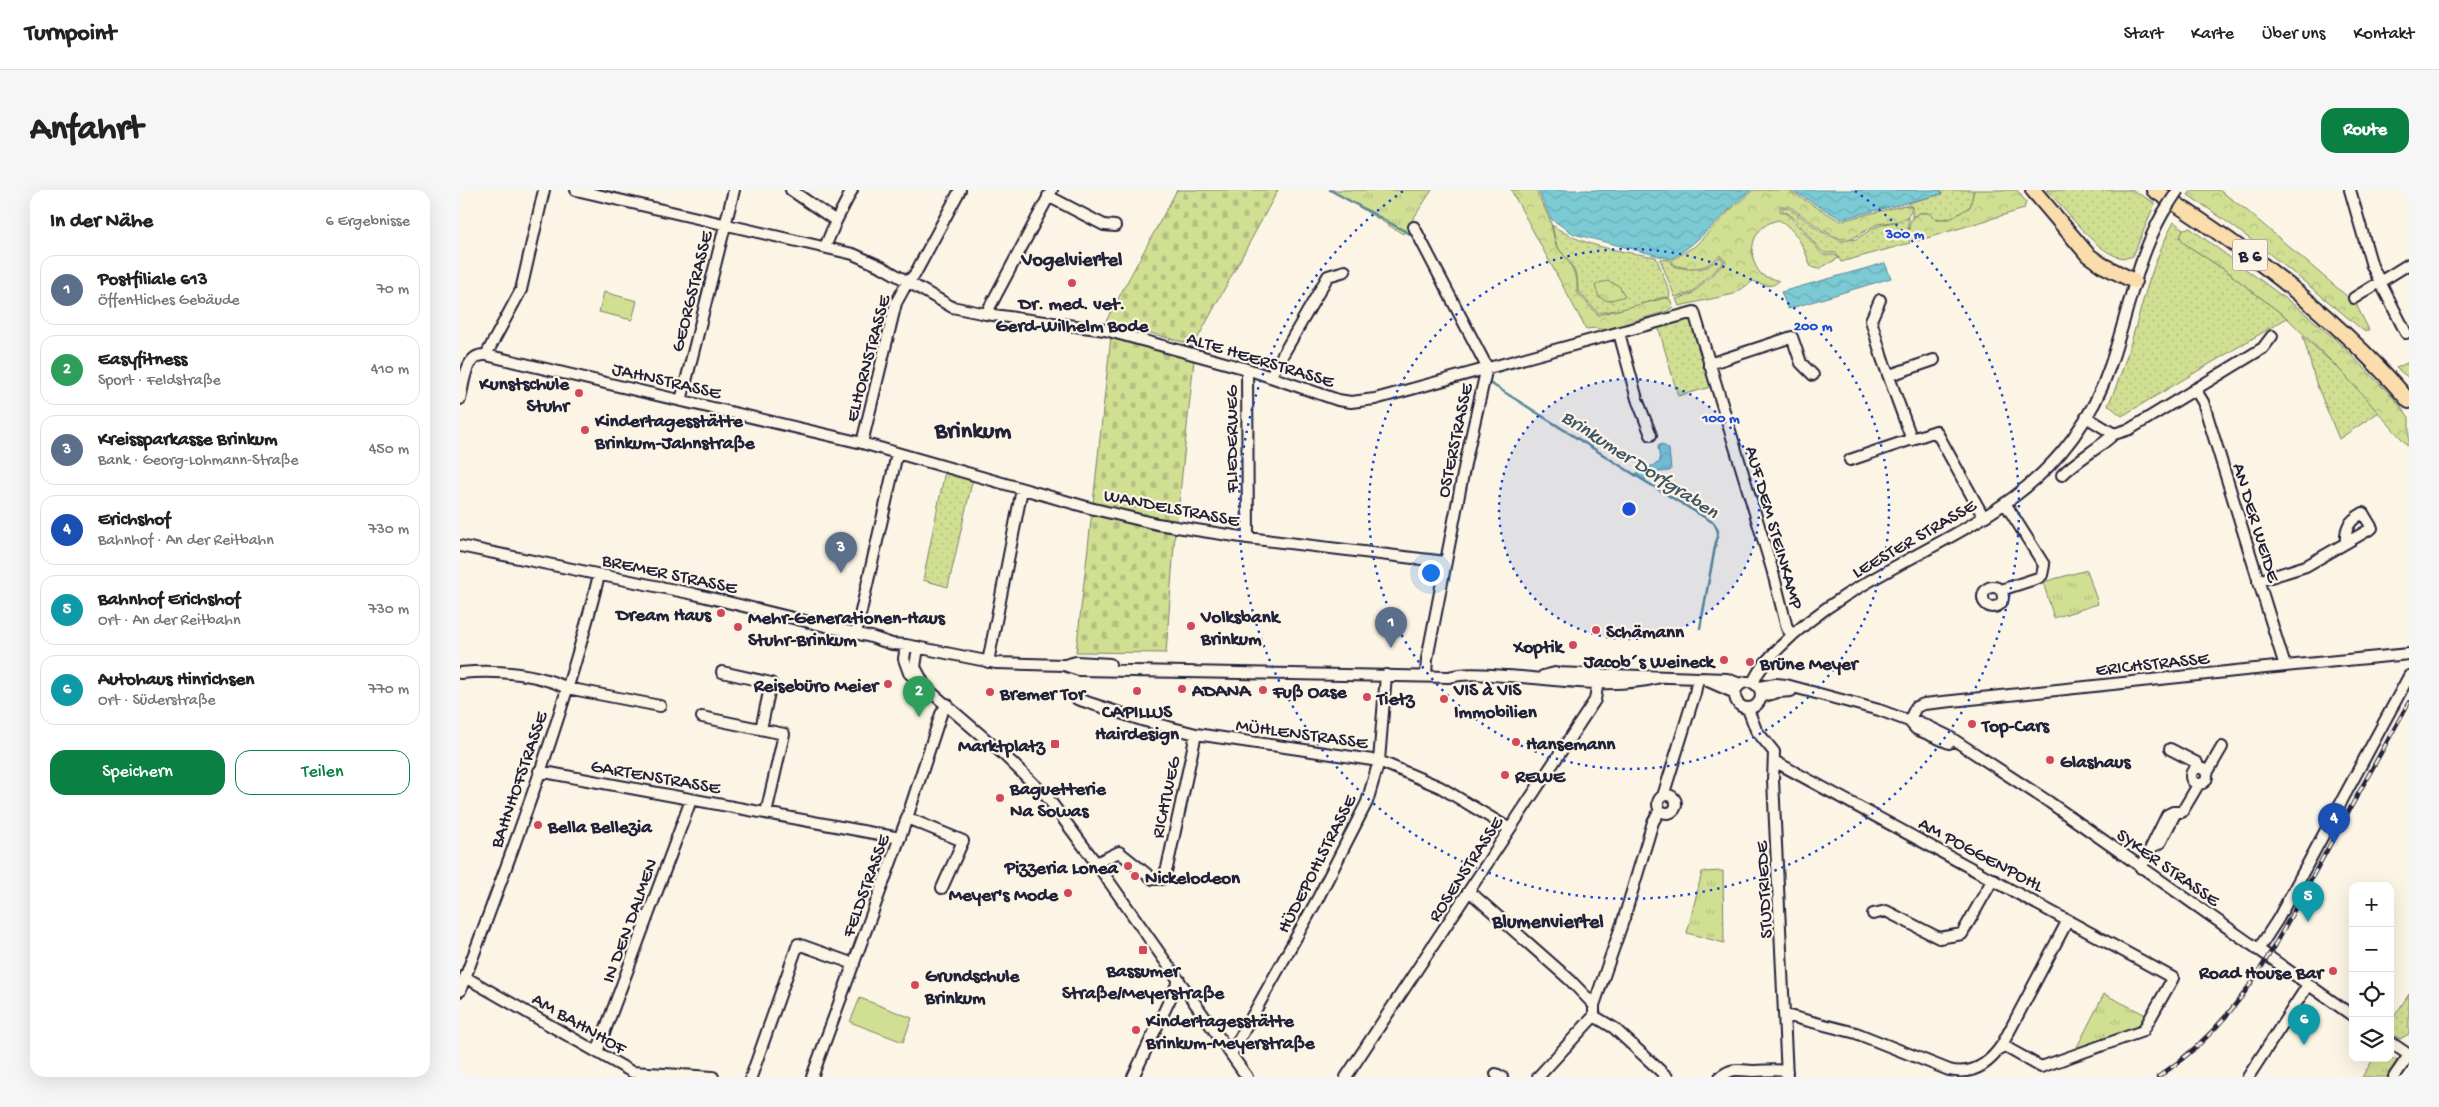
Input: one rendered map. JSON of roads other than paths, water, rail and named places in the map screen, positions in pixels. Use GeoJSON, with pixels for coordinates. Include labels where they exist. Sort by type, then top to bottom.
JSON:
{"type":"FeatureCollection","features":[{"type":"Feature","properties":{"kind":"highway"},"geometry":{"type":"LineString","coordinates":[[2033,190],[2094,260],[2134,281]]}},
{"type":"Feature","properties":{"kind":"highway","name":"B 6"},"geometry":{"type":"LineString","coordinates":[[2154,190],[2222,233],[2289,285],[2340,328],[2387,375],[2409,401]]}},
{"type":"Feature","properties":{"kind":"street"},"geometry":{"type":"LineString","coordinates":[[460,399],[471,360],[477,355],[486,355],[521,290],[544,190]]}},
{"type":"Feature","properties":{"kind":"street","name":"ALTE HEERSTRASSE"},"geometry":{"type":"LineString","coordinates":[[577,190],[853,254],[882,267],[907,283],[952,306],[986,314],[1098,328],[1247,370],[1338,400],[1351,402],[1375,399],[1694,312]]}},
{"type":"Feature","properties":{"kind":"street","name":"GEORGSTRASSE"},"geometry":{"type":"LineString","coordinates":[[681,401],[734,190]]}},
{"type":"Feature","properties":{"kind":"street"},"geometry":{"type":"LineString","coordinates":[[790,190],[836,221]]}},
{"type":"Feature","properties":{"kind":"street"},"geometry":{"type":"LineString","coordinates":[[825,247],[852,190]]}},
{"type":"Feature","properties":{"kind":"street","name":"ELHORNSTRASSE"},"geometry":{"type":"LineString","coordinates":[[862,443],[896,303],[907,283],[915,274],[960,190]]}},
{"type":"Feature","properties":{"kind":"street","name":"LEESTER STRASSE"},"geometry":{"type":"LineString","coordinates":[[1758,689],[1757,672],[1792,635],[1830,606],[2005,503],[2046,470],[2074,437],[2095,403],[2110,368],[2134,281],[2147,244],[2163,213],[2178,190]]}},
{"type":"Feature","properties":{"kind":"street"},"geometry":{"type":"LineString","coordinates":[[2350,190],[2372,266],[2406,333]]}},
{"type":"Feature","properties":{"kind":"street"},"geometry":{"type":"LineString","coordinates":[[986,314],[1050,193],[1104,225],[1115,226]]}},
{"type":"Feature","properties":{"kind":"street","name":"OSTERSTRASSE"},"geometry":{"type":"LineString","coordinates":[[1414,228],[1487,367],[1465,464],[1426,672]]}},
{"type":"Feature","properties":{"kind":"street"},"geometry":{"type":"LineString","coordinates":[[2354,298],[2409,264]]}},
{"type":"Feature","properties":{"kind":"street"},"geometry":{"type":"LineString","coordinates":[[1270,377],[1328,276],[1345,271]]}},
{"type":"Feature","properties":{"kind":"street"},"geometry":{"type":"LineString","coordinates":[[1880,300],[1872,320],[1882,358],[1890,375],[1912,440]]}},
{"type":"Feature","properties":{"kind":"street","name":"AUF DEM STEINKAMP"},"geometry":{"type":"LineString","coordinates":[[1694,312],[1772,569],[1787,628],[1792,635]]}},
{"type":"Feature","properties":{"kind":"street"},"geometry":{"type":"LineString","coordinates":[[1618,333],[1637,399],[1651,435]]}},
{"type":"Feature","properties":{"kind":"street"},"geometry":{"type":"LineString","coordinates":[[2062,475],[2074,463],[2100,447],[2114,434],[2130,429],[2157,414],[2263,348],[2272,336]]}},
{"type":"Feature","properties":{"kind":"street"},"geometry":{"type":"LineString","coordinates":[[1710,364],[1792,337],[1801,363],[1813,374]]}},
{"type":"Feature","properties":{"kind":"street","name":"JAHNSTRASSE"},"geometry":{"type":"LineString","coordinates":[[486,355],[862,443],[897,454]]}},
{"type":"Feature","properties":{"kind":"street"},"geometry":{"type":"LineString","coordinates":[[1890,375],[1934,360]]}},
{"type":"Feature","properties":{"kind":"street","name":"FLIEDERWEG"},"geometry":{"type":"LineString","coordinates":[[1247,370],[1248,538]]}},
{"type":"Feature","properties":{"kind":"street","name":"AN DER WEIDE"},"geometry":{"type":"LineString","coordinates":[[2196,389],[2203,402],[2285,666]]}},
{"type":"Feature","properties":{"kind":"street"},"geometry":{"type":"LineString","coordinates":[[2086,417],[2114,434]]}},
{"type":"Feature","properties":{"kind":"street"},"geometry":{"type":"LineString","coordinates":[[1850,460],[1936,431],[1983,516]]}},
{"type":"Feature","properties":{"kind":"street"},"geometry":{"type":"LineString","coordinates":[[856,633],[897,454]]}},
{"type":"Feature","properties":{"kind":"street","name":"WANDELSTRASSE"},"geometry":{"type":"LineString","coordinates":[[897,454],[1157,524],[1248,538],[1446,562]]}},
{"type":"Feature","properties":{"kind":"street"},"geometry":{"type":"LineString","coordinates":[[988,662],[1022,489]]}},
{"type":"Feature","properties":{"kind":"street"},"geometry":{"type":"LineString","coordinates":[[2001,590],[2038,578],[2042,575],[2044,565],[2005,503]]}},
{"type":"Feature","properties":{"kind":"street"},"geometry":{"type":"LineString","coordinates":[[2258,582],[2306,566],[2346,543],[2372,528],[2363,513],[2352,519],[2345,530],[2346,543]]}},
{"type":"Feature","properties":{"kind":"street","name":"BREMER STRASSE"},"geometry":{"type":"LineString","coordinates":[[460,546],[694,594],[856,633],[892,644],[906,644]]}},
{"type":"Feature","properties":{"kind":"street","name":"BAHNHOFSTRASSE"},"geometry":{"type":"LineString","coordinates":[[460,991],[567,688],[599,575]]}},
{"type":"Feature","properties":{"kind":"street"},"geometry":{"type":"LineString","coordinates":[[1248,1077],[1096,863],[1040,791],[1003,754],[906,668],[904,659],[906,644],[988,662],[1064,665],[1079,670],[1386,675],[1449,670],[1463,674],[1599,678],[1638,683],[1661,677],[1698,678],[1738,688]]}},
{"type":"Feature","properties":{"kind":"street"},"geometry":{"type":"LineString","coordinates":[[918,647],[916,667],[925,685]]}},
{"type":"Feature","properties":{"kind":"street","name":"ERICHSTRASSE"},"geometry":{"type":"LineString","coordinates":[[1909,721],[1916,707],[1924,704],[2409,654]]}},
{"type":"Feature","properties":{"kind":"street"},"geometry":{"type":"LineString","coordinates":[[1064,665],[1076,662],[1426,672]]}},
{"type":"Feature","properties":{"kind":"street"},"geometry":{"type":"LineString","coordinates":[[460,673],[498,671],[517,674],[555,682],[567,688],[660,706]]}},
{"type":"Feature","properties":{"kind":"street"},"geometry":{"type":"LineString","coordinates":[[722,672],[771,683],[761,729]]}},
{"type":"Feature","properties":{"kind":"street","name":"HÜDEPOHLSTRASSE"},"geometry":{"type":"LineString","coordinates":[[1231,1054],[1359,822],[1367,802],[1378,761],[1386,675]]}},
{"type":"Feature","properties":{"kind":"street"},"geometry":{"type":"LineString","coordinates":[[2258,950],[2278,918],[2409,676]]}},
{"type":"Feature","properties":{"kind":"street","name":"ROSENSTRASSE"},"geometry":{"type":"LineString","coordinates":[[1346,1077],[1595,700],[1599,678]]}},
{"type":"Feature","properties":{"kind":"street"},"geometry":{"type":"LineString","coordinates":[[1538,1077],[1594,1016],[1594,1005],[1624,918],[1653,822],[1660,810],[1658,802],[1663,796],[1698,678]]}},
{"type":"Feature","properties":{"kind":"street","name":"SYKER STRASSE"},"geometry":{"type":"LineString","coordinates":[[1738,688],[1778,692],[1800,691],[1879,710],[1909,721],[1916,729],[1946,742],[1964,747],[2048,802],[2349,1013]]}},
{"type":"Feature","properties":{"kind":"street","name":"STUDTRIEDE"},"geometry":{"type":"LineString","coordinates":[[1738,688],[1738,704],[1748,709],[1756,730],[1774,752],[1773,780],[1787,1074]]}},
{"type":"Feature","properties":{"kind":"street"},"geometry":{"type":"LineString","coordinates":[[1748,709],[1759,703],[1758,689]]}},
{"type":"Feature","properties":{"kind":"street","name":"MÜHLENSTRASSE"},"geometry":{"type":"LineString","coordinates":[[1077,699],[1145,722],[1196,734],[1378,761],[1440,787],[1510,829]]}},
{"type":"Feature","properties":{"kind":"street","name":"FELDSTRASSE"},"geometry":{"type":"LineString","coordinates":[[812,1077],[908,818],[941,714],[947,704]]}},
{"type":"Feature","properties":{"kind":"street"},"geometry":{"type":"LineString","coordinates":[[702,717],[784,734],[766,813]]}},
{"type":"Feature","properties":{"kind":"street","name":"RICHTWEG"},"geometry":{"type":"LineString","coordinates":[[1096,863],[1119,852],[1153,878],[1162,879],[1167,868],[1196,734]]}},
{"type":"Feature","properties":{"kind":"street"},"geometry":{"type":"LineString","coordinates":[[2203,770],[2222,746]]}},
{"type":"Feature","properties":{"kind":"street"},"geometry":{"type":"LineString","coordinates":[[2170,749],[2197,764],[2203,770]]}},
{"type":"Feature","properties":{"kind":"street","name":"AM POGGENPOHL"},"geometry":{"type":"LineString","coordinates":[[1774,761],[2173,978],[2143,1031],[2040,1067],[2002,1045]]}},
{"type":"Feature","properties":{"kind":"street"},"geometry":{"type":"LineString","coordinates":[[2141,868],[2154,846],[2160,843],[2176,812],[2185,810],[2198,785],[2192,780],[2191,776],[2195,769],[2203,770]]}},
{"type":"Feature","properties":{"kind":"street","name":"GARTENSTRASSE"},"geometry":{"type":"LineString","coordinates":[[539,771],[900,838]]}},
{"type":"Feature","properties":{"kind":"street"},"geometry":{"type":"LineString","coordinates":[[1660,810],[1668,813],[1675,807],[1673,798],[1663,796]]}},
{"type":"Feature","properties":{"kind":"street","name":"IN DEN DALMEN"},"geometry":{"type":"LineString","coordinates":[[597,1052],[691,800]]}},
{"type":"Feature","properties":{"kind":"street"},"geometry":{"type":"LineString","coordinates":[[908,818],[963,841],[942,888]]}},
{"type":"Feature","properties":{"kind":"street"},"geometry":{"type":"LineString","coordinates":[[1872,914],[1886,911],[1939,938],[1962,934],[1992,879]]}},
{"type":"Feature","properties":{"kind":"street"},"geometry":{"type":"LineString","coordinates":[[1469,891],[1570,980],[1594,1005]]}},
{"type":"Feature","properties":{"kind":"street"},"geometry":{"type":"LineString","coordinates":[[1785,1015],[1856,1033],[1960,1072],[1987,1063],[2002,1045],[2068,920]]}},
{"type":"Feature","properties":{"kind":"street"},"geometry":{"type":"LineString","coordinates":[[751,1077],[798,944],[854,964]]}},
{"type":"Feature","properties":{"kind":"street","name":"AM BAHNHOF"},"geometry":{"type":"LineString","coordinates":[[465,977],[632,1072],[713,1077]]}},
{"type":"Feature","properties":{"kind":"street"},"geometry":{"type":"LineString","coordinates":[[1133,1077],[1179,980]]}},
{"type":"Feature","properties":{"kind":"street"},"geometry":{"type":"LineString","coordinates":[[2248,1077],[2308,985]]}},
{"type":"Feature","properties":{"kind":"street"},"geometry":{"type":"LineString","coordinates":[[1594,1016],[1614,1028],[1667,1077]]}},
{"type":"Feature","properties":{"kind":"street"},"geometry":{"type":"LineString","coordinates":[[2394,1045],[2409,1055],[2394,1077]]}},
{"type":"Feature","properties":{"kind":"street"},"geometry":{"type":"LineString","coordinates":[[1720,1077],[1730,1070],[1740,1068],[1755,1071],[1775,1069],[1787,1074]]}},
{"type":"Feature","properties":{"kind":"water"},"geometry":{"type":"Polygon","coordinates":[[[1538,190],[1751,190],[1693,244],[1671,259],[1574,234],[1551,219],[1538,190]]]}},
{"type":"Feature","properties":{"kind":"water"},"geometry":{"type":"Polygon","coordinates":[[[1791,190],[1940,190],[1942,194],[1841,219],[1791,190]]]}},
{"type":"Feature","properties":{"kind":"water"},"geometry":{"type":"Polygon","coordinates":[[[1885,263],[1891,278],[1788,309],[1781,292],[1885,263]]]}},
{"type":"Feature","properties":{"kind":"water"},"geometry":{"type":"Polygon","coordinates":[[[1662,444],[1669,449],[1671,470],[1649,474],[1646,476],[1645,481],[1635,474],[1660,462],[1658,446],[1662,444]]]}},
{"type":"Feature","properties":{"kind":"waterway","name":"Brinkumer Dorfgraben"},"geometry":{"type":"LineString","coordinates":[[1330,190],[1410,234]]}},
{"type":"Feature","properties":{"kind":"waterway","name":"Brinkumer Dorfgraben"},"geometry":{"type":"LineString","coordinates":[[1490,383],[1714,523],[1718,531],[1700,628]]}},
{"type":"Feature","properties":{"kind":"railway"},"geometry":{"type":"LineString","coordinates":[[2158,1077],[2186,1056],[2211,1033],[2250,985],[2283,931],[2409,702]]}},
{"type":"Feature","properties":{"kind":"place","name":"Dr. med. vet. Gerd-Wilhelm Bode"},"geometry":{"type":"Point","coordinates":[1072,283]}},
{"type":"Feature","properties":{"kind":"place","name":"Kunstschule Stuhr"},"geometry":{"type":"Point","coordinates":[579,393]}},
{"type":"Feature","properties":{"kind":"place","name":"Kindertagesstätte Brinkum-Jahnstraße"},"geometry":{"type":"Point","coordinates":[585,430]}},
{"type":"Feature","properties":{"kind":"place","name":"Kreissparkasse Brinkum"},"geometry":{"type":"Point","coordinates":[841,573]}},
{"type":"Feature","properties":{"kind":"place","name":"Dream Haus"},"geometry":{"type":"Point","coordinates":[721,613]}},
{"type":"Feature","properties":{"kind":"place","name":"Volksbank Brinkum"},"geometry":{"type":"Point","coordinates":[1191,626]}},
{"type":"Feature","properties":{"kind":"place","name":"Mehr-Generationen-Haus Stuhr-Brinkum"},"geometry":{"type":"Point","coordinates":[738,627]}},
{"type":"Feature","properties":{"kind":"place","name":"Schämann"},"geometry":{"type":"Point","coordinates":[1596,630]}},
{"type":"Feature","properties":{"kind":"place","name":"Xoptik"},"geometry":{"type":"Point","coordinates":[1573,645]}},
{"type":"Feature","properties":{"kind":"place","name":"Postfiliale 613"},"geometry":{"type":"Point","coordinates":[1391,648]}},
{"type":"Feature","properties":{"kind":"place","name":"Jacob´s Weineck"},"geometry":{"type":"Point","coordinates":[1724,660]}},
{"type":"Feature","properties":{"kind":"place","name":"Brüne Meyer"},"geometry":{"type":"Point","coordinates":[1750,662]}},
{"type":"Feature","properties":{"kind":"place","name":"Reisebüro Meier"},"geometry":{"type":"Point","coordinates":[888,684]}},
{"type":"Feature","properties":{"kind":"place","name":"ADANA"},"geometry":{"type":"Point","coordinates":[1182,689]}},
{"type":"Feature","properties":{"kind":"place","name":"Fuß Oase"},"geometry":{"type":"Point","coordinates":[1263,690]}},
{"type":"Feature","properties":{"kind":"place","name":"CAPILLUS Hairdesign"},"geometry":{"type":"Point","coordinates":[1137,691]}},
{"type":"Feature","properties":{"kind":"place","name":"Bremer Tor"},"geometry":{"type":"Point","coordinates":[990,692]}},
{"type":"Feature","properties":{"kind":"place","name":"Tietz"},"geometry":{"type":"Point","coordinates":[1367,697]}},
{"type":"Feature","properties":{"kind":"place","name":"VIS à VIS Immobilien"},"geometry":{"type":"Point","coordinates":[1444,699]}},
{"type":"Feature","properties":{"kind":"place","name":"Easyfitness"},"geometry":{"type":"Point","coordinates":[919,717]}},
{"type":"Feature","properties":{"kind":"place","name":"Top-Cars"},"geometry":{"type":"Point","coordinates":[1972,724]}},
{"type":"Feature","properties":{"kind":"place","name":"Hansemann"},"geometry":{"type":"Point","coordinates":[1516,742]}},
{"type":"Feature","properties":{"kind":"place","name":"Marktplatz"},"geometry":{"type":"Point","coordinates":[1055,744]}},
{"type":"Feature","properties":{"kind":"place","name":"Glashaus"},"geometry":{"type":"Point","coordinates":[2050,760]}},
{"type":"Feature","properties":{"kind":"place","name":"REWE"},"geometry":{"type":"Point","coordinates":[1505,775]}},
{"type":"Feature","properties":{"kind":"place","name":"Baguetterie Na Sowas"},"geometry":{"type":"Point","coordinates":[1000,798]}},
{"type":"Feature","properties":{"kind":"place","name":"Bella Bellezia"},"geometry":{"type":"Point","coordinates":[538,825]}},
{"type":"Feature","properties":{"kind":"place","name":"Erichshof"},"geometry":{"type":"Point","coordinates":[2334,844]}},
{"type":"Feature","properties":{"kind":"place","name":"Pizzeria Lonea"},"geometry":{"type":"Point","coordinates":[1128,866]}},
{"type":"Feature","properties":{"kind":"place","name":"Nickelodeon"},"geometry":{"type":"Point","coordinates":[1135,876]}},
{"type":"Feature","properties":{"kind":"place","name":"Meyer's Mode"},"geometry":{"type":"Point","coordinates":[1068,893]}},
{"type":"Feature","properties":{"kind":"place","name":"Bahnhof Erichshof"},"geometry":{"type":"Point","coordinates":[2308,922]}},
{"type":"Feature","properties":{"kind":"place","name":"Bassumer Straße/Meyerstraße"},"geometry":{"type":"Point","coordinates":[1143,950]}},
{"type":"Feature","properties":{"kind":"place","name":"Road House Bar"},"geometry":{"type":"Point","coordinates":[2333,971]}},
{"type":"Feature","properties":{"kind":"place","name":"Grundschule Brinkum"},"geometry":{"type":"Point","coordinates":[915,985]}},
{"type":"Feature","properties":{"kind":"place","name":"Kindertagesstätte Brinkum-Meyerstraße"},"geometry":{"type":"Point","coordinates":[1136,1030]}},
{"type":"Feature","properties":{"kind":"place","name":"Autohaus Hinrichsen"},"geometry":{"type":"Point","coordinates":[2304,1045]}},
{"type":"Feature","properties":{"kind":"district","name":"Vogelviertel"},"geometry":{"type":"Point","coordinates":[1072,258]}},
{"type":"Feature","properties":{"kind":"district","name":"Brinkum"},"geometry":{"type":"Point","coordinates":[973,429]}},
{"type":"Feature","properties":{"kind":"district","name":"Blumenviertel"},"geometry":{"type":"Point","coordinates":[1548,920]}}]}
